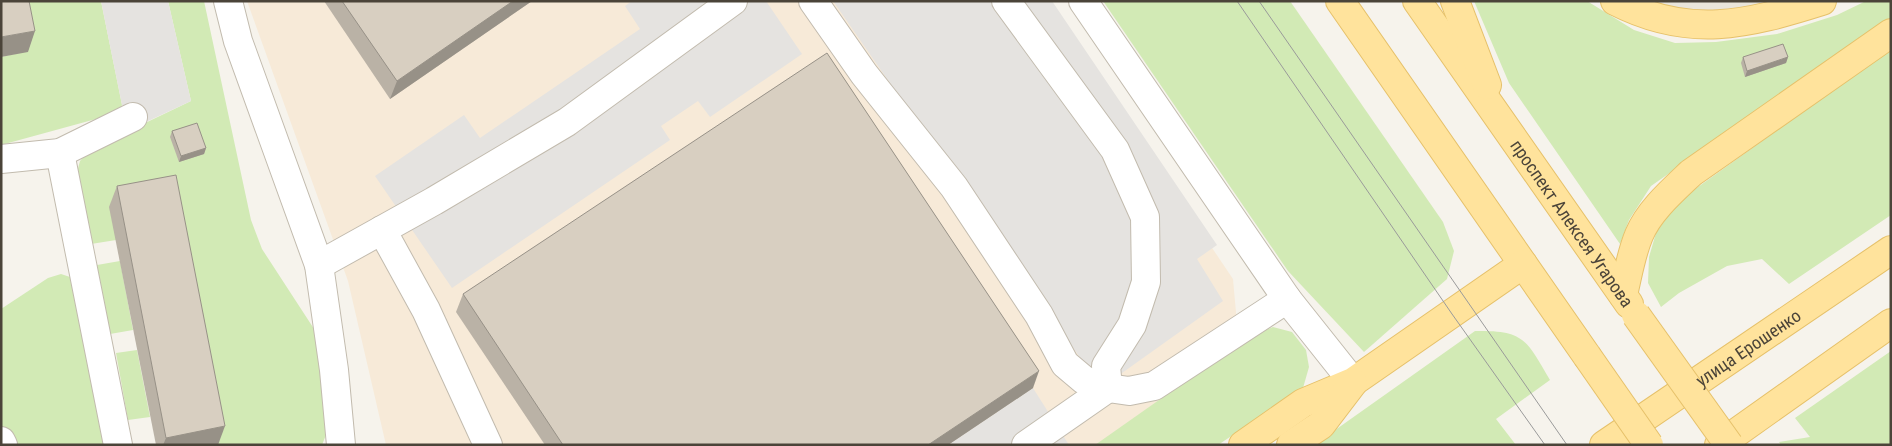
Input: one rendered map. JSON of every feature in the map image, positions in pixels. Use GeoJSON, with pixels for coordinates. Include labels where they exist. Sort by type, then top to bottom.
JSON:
{"type":"FeatureCollection","features":[{"type":"Feature","properties":{"kind":"main road"},"geometry":{"type":"LineString","coordinates":[[1340,1],[1649,445]]}},
{"type":"Feature","properties":{"kind":"main road","name":"проспект Алексея Угарова"},"geometry":{"type":"LineString","coordinates":[[1417,1],[1503,126],[1729,445]]}},
{"type":"Feature","properties":{"kind":"main road"},"geometry":{"type":"LineString","coordinates":[[1455,1],[1503,126]]}},
{"type":"Feature","properties":{"kind":"main road"},"geometry":{"type":"LineString","coordinates":[[1614,1],[1641,15],[1669,21],[1722,26],[1776,16],[1822,1]]}},
{"type":"Feature","properties":{"kind":"main road"},"geometry":{"type":"LineString","coordinates":[[1630,305],[1631,261],[1640,233],[1664,198],[1691,173],[1891,33]]}},
{"type":"Feature","properties":{"kind":"main road","name":"улица Ерошенко"},"geometry":{"type":"LineString","coordinates":[[1604,445],[1891,250]]}},
{"type":"Feature","properties":{"kind":"main road"},"geometry":{"type":"LineString","coordinates":[[1242,445],[1303,404],[1354,382],[1523,264]]}},
{"type":"Feature","properties":{"kind":"main road"},"geometry":{"type":"LineString","coordinates":[[1720,445],[1891,323]]}},
{"type":"Feature","properties":{"kind":"main road"},"geometry":{"type":"LineString","coordinates":[[1291,445],[1321,425],[1354,382]]}},
{"type":"Feature","properties":{"kind":"street"},"geometry":{"type":"LineString","coordinates":[[228,1],[238,41],[319,265],[334,370],[340,445]]}},
{"type":"Feature","properties":{"kind":"street"},"geometry":{"type":"LineString","coordinates":[[319,265],[567,122],[733,1]]}},
{"type":"Feature","properties":{"kind":"street"},"geometry":{"type":"LineString","coordinates":[[813,1],[864,74],[954,187],[1039,315],[1065,364],[1084,380],[1108,388],[1129,391],[1154,386],[1287,299]]}},
{"type":"Feature","properties":{"kind":"street"},"geometry":{"type":"LineString","coordinates":[[1006,1],[1115,150],[1145,217],[1146,282],[1132,325],[1106,366],[1108,388]]}},
{"type":"Feature","properties":{"kind":"street"},"geometry":{"type":"LineString","coordinates":[[1084,1],[1287,299],[1354,382]]}},
{"type":"Feature","properties":{"kind":"street"},"geometry":{"type":"LineString","coordinates":[[1,159],[60,153],[133,117]]}},
{"type":"Feature","properties":{"kind":"street"},"geometry":{"type":"LineString","coordinates":[[60,153],[118,445]]}},
{"type":"Feature","properties":{"kind":"street"},"geometry":{"type":"LineString","coordinates":[[382,230],[426,310],[488,445]]}},
{"type":"Feature","properties":{"kind":"street"},"geometry":{"type":"LineString","coordinates":[[1026,445],[1108,388]]}},
{"type":"Feature","properties":{"kind":"street"},"geometry":{"type":"LineString","coordinates":[[1,442],[4,445]]}},
{"type":"Feature","properties":{"kind":"shaded area"},"geometry":{"type":"Polygon","coordinates":[[[101,1],[168,1],[191,101],[146,122],[133,117],[122,105],[101,1]]]}},
{"type":"Feature","properties":{"kind":"shaded area"},"geometry":{"type":"Polygon","coordinates":[[[247,1],[1046,1],[1233,279],[1240,357],[1114,445],[386,445],[348,281],[247,1]]]}},
{"type":"Feature","properties":{"kind":"shaded area"},"geometry":{"type":"Polygon","coordinates":[[[632,1],[766,1],[802,54],[710,117],[698,101],[661,126],[670,140],[452,288],[375,176],[464,115],[480,138],[640,29],[625,6],[632,1]]]}},
{"type":"Feature","properties":{"kind":"shaded area"},"geometry":{"type":"Polygon","coordinates":[[[833,1],[1052,1],[1217,245],[1197,259],[1223,301],[1101,388],[833,1]]]}},
{"type":"Feature","properties":{"kind":"shaded area"},"geometry":{"type":"Polygon","coordinates":[[[1645,1],[1789,1],[1696,16],[1645,1]]]}},
{"type":"Feature","properties":{"kind":"shaded area"},"geometry":{"type":"Polygon","coordinates":[[[1033,388],[1069,445],[948,445],[1033,388]]]}},
{"type":"Feature","properties":{"kind":"green space"},"geometry":{"type":"Polygon","coordinates":[[[18,1],[101,1],[122,105],[118,113],[1,145],[1,57],[28,51],[18,1]]]}},
{"type":"Feature","properties":{"kind":"green space"},"geometry":{"type":"Polygon","coordinates":[[[168,1],[204,1],[251,220],[262,249],[318,335],[329,427],[322,445],[217,445],[116,240],[91,244],[76,176],[80,161],[91,149],[191,101],[168,1]]]}},
{"type":"Feature","properties":{"kind":"green space"},"geometry":{"type":"Polygon","coordinates":[[[1103,1],[1290,1],[1443,222],[1454,251],[1447,279],[1364,352],[1288,271],[1103,1]]]}},
{"type":"Feature","properties":{"kind":"green space"},"geometry":{"type":"Polygon","coordinates":[[[1474,1],[1587,1],[1634,30],[1675,43],[1716,42],[1777,34],[1837,15],[1866,1],[1891,1],[1891,18],[1651,186],[1629,220],[1620,244],[1509,83],[1474,1]]]}},
{"type":"Feature","properties":{"kind":"green space"},"geometry":{"type":"Polygon","coordinates":[[[1891,49],[1891,215],[1789,284],[1762,259],[1727,266],[1679,293],[1661,307],[1648,283],[1649,257],[1656,233],[1669,214],[1691,192],[1891,49]]]}},
{"type":"Feature","properties":{"kind":"green space"},"geometry":{"type":"Polygon","coordinates":[[[120,261],[133,330],[110,334],[97,265],[120,261]]]}},
{"type":"Feature","properties":{"kind":"green space"},"geometry":{"type":"Polygon","coordinates":[[[61,274],[73,278],[109,445],[15,445],[1,425],[1,309],[48,278],[61,274]]]}},
{"type":"Feature","properties":{"kind":"green space"},"geometry":{"type":"Polygon","coordinates":[[[1273,327],[1292,332],[1306,350],[1309,367],[1303,388],[1218,445],[1095,445],[1250,336],[1273,327]]]}},
{"type":"Feature","properties":{"kind":"green space"},"geometry":{"type":"Polygon","coordinates":[[[1475,331],[1504,333],[1522,340],[1535,355],[1550,380],[1496,419],[1516,445],[1314,445],[1475,331]]]}},
{"type":"Feature","properties":{"kind":"green space"},"geometry":{"type":"Polygon","coordinates":[[[137,350],[150,417],[128,420],[116,353],[137,350]]]}},
{"type":"Feature","properties":{"kind":"green space"},"geometry":{"type":"Polygon","coordinates":[[[1891,351],[1891,445],[1781,445],[1779,442],[1810,437],[1795,418],[1891,351]]]}},
{"type":"Feature","properties":{"kind":"building"},"geometry":{"type":"Polygon","coordinates":[[[1,1],[29,1],[35,31],[1,37],[1,1]]]}},
{"type":"Feature","properties":{"kind":"building"},"geometry":{"type":"Polygon","coordinates":[[[342,1],[513,1],[397,81],[342,1]]]}},
{"type":"Feature","properties":{"kind":"building"},"geometry":{"type":"Polygon","coordinates":[[[1783,44],[1788,57],[1747,71],[1743,57],[1783,44]]]}},
{"type":"Feature","properties":{"kind":"building"},"geometry":{"type":"Polygon","coordinates":[[[827,53],[1039,371],[928,445],[563,445],[463,294],[827,53]]]}},
{"type":"Feature","properties":{"kind":"building"},"geometry":{"type":"Polygon","coordinates":[[[197,123],[206,148],[181,156],[172,131],[197,123]]]}},
{"type":"Feature","properties":{"kind":"building"},"geometry":{"type":"Polygon","coordinates":[[[176,175],[225,426],[166,438],[117,186],[176,175]]]}},
{"type":"Feature","properties":{"kind":"tram line"},"geometry":{"type":"LineString","coordinates":[[1237,1],[1452,314],[1545,445]]}},
{"type":"Feature","properties":{"kind":"tram line"},"geometry":{"type":"LineString","coordinates":[[1259,1],[1567,445]]}}]}
